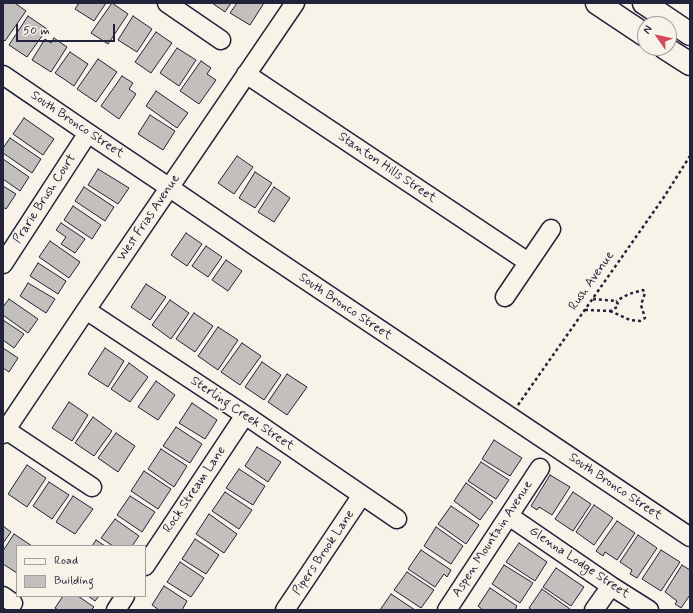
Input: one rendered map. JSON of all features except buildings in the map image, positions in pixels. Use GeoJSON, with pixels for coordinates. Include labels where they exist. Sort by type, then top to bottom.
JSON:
{"type":"FeatureCollection","features":[{"type":"Feature","properties":{"kind":"main road"},"geometry":{"type":"LineString","coordinates":[[597,3],[637,30]]}},
{"type":"Feature","properties":{"kind":"main road"},"geometry":{"type":"LineString","coordinates":[[644,3],[690,34]]}},
{"type":"Feature","properties":{"kind":"main road"},"geometry":{"type":"LineString","coordinates":[[677,56],[690,64]]}},
{"type":"Feature","properties":{"kind":"street"},"geometry":{"type":"LineString","coordinates":[[167,3],[221,40]]}},
{"type":"Feature","properties":{"kind":"street","name":"West Frias Avenue"},"geometry":{"type":"LineString","coordinates":[[4,432],[295,3]]}},
{"type":"Feature","properties":{"kind":"street","name":"Stanton Hills Street"},"geometry":{"type":"LineString","coordinates":[[246,74],[528,262]]}},
{"type":"Feature","properties":{"kind":"street","name":"South Bronco Street"},"geometry":{"type":"LineString","coordinates":[[3,75],[509,417],[690,537]]}},
{"type":"Feature","properties":{"kind":"street","name":"Prarie Brush Court"},"geometry":{"type":"LineString","coordinates":[[3,264],[88,133]]}},
{"type":"Feature","properties":{"kind":"street"},"geometry":{"type":"LineString","coordinates":[[505,297],[551,229]]}},
{"type":"Feature","properties":{"kind":"street","name":"Sterling Creek Street"},"geometry":{"type":"LineString","coordinates":[[86,310],[245,415],[397,519]]}},
{"type":"Feature","properties":{"kind":"street","name":"Rock Stream Lane"},"geometry":{"type":"LineString","coordinates":[[146,564],[245,415]]}},
{"type":"Feature","properties":{"kind":"street"},"geometry":{"type":"LineString","coordinates":[[4,432],[92,487]]}},
{"type":"Feature","properties":{"kind":"street","name":"Aspen Mountain Avenue"},"geometry":{"type":"LineString","coordinates":[[447,610],[540,468]]}},
{"type":"Feature","properties":{"kind":"street","name":"Pipers Brook Lane"},"geometry":{"type":"LineString","coordinates":[[285,610],[362,495]]}},
{"type":"Feature","properties":{"kind":"street","name":"Glenna Lodge Street"},"geometry":{"type":"LineString","coordinates":[[509,516],[611,586],[649,610]]}},
{"type":"Feature","properties":{"kind":"street"},"geometry":{"type":"LineString","coordinates":[[594,610],[611,586]]}},
{"type":"Feature","properties":{"kind":"street"},"geometry":{"type":"LineString","coordinates":[[116,610],[124,597]]}},
{"type":"Feature","properties":{"kind":"path","name":"Rush Avenue"},"geometry":{"type":"LineString","coordinates":[[509,417],[664,197],[690,156]]}},
{"type":"Feature","properties":{"kind":"path"},"geometry":{"type":"LineString","coordinates":[[585,310],[610,311],[630,320],[640,321],[645,318],[641,305],[645,293],[643,290],[629,294],[616,301],[592,299]]}},
{"type":"Feature","properties":{"kind":"path"},"geometry":{"type":"LineString","coordinates":[[610,311],[617,307],[618,304],[616,301]]}}]}
